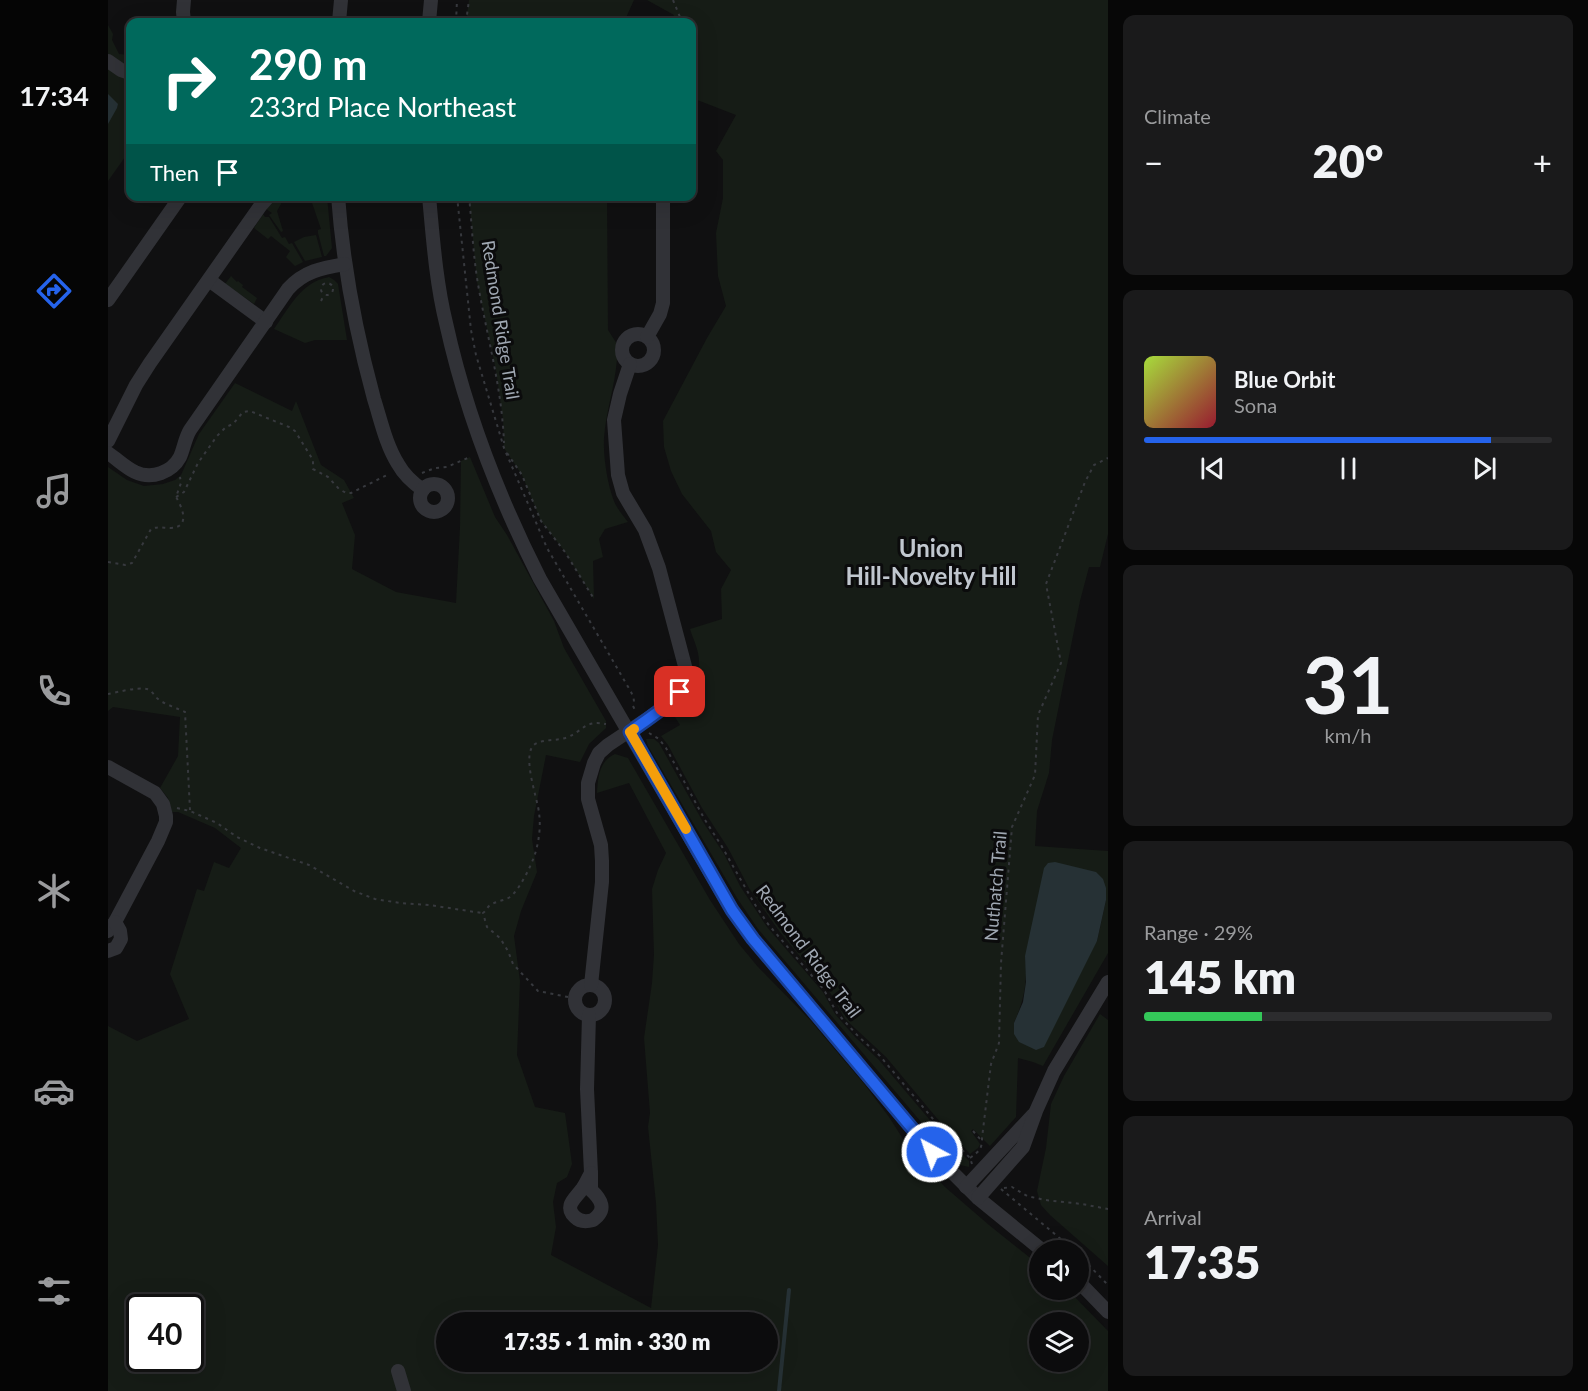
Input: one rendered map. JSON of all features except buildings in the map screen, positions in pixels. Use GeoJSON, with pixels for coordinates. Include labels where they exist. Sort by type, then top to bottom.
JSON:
{"type":"FeatureCollection","features":[{"type":"Feature","properties":{"kind":"street"},"geometry":{"type":"LineString","coordinates":[[184,0],[184,18]]}},
{"type":"Feature","properties":{"kind":"street"},"geometry":{"type":"LineString","coordinates":[[339,18],[341,0]]}},
{"type":"Feature","properties":{"kind":"street"},"geometry":{"type":"LineString","coordinates":[[429,18],[431,0]]}},
{"type":"Feature","properties":{"kind":"street"},"geometry":{"type":"LineString","coordinates":[[108,61],[126,72]]}},
{"type":"Feature","properties":{"kind":"street"},"geometry":{"type":"LineString","coordinates":[[108,300],[177,201]]}},
{"type":"Feature","properties":{"kind":"street"},"geometry":{"type":"LineString","coordinates":[[108,441],[145,370],[265,201]]}},
{"type":"Feature","properties":{"kind":"street"},"geometry":{"type":"LineString","coordinates":[[339,201],[345,264],[354,317],[384,432],[397,463],[410,480],[423,490]]}},
{"type":"Feature","properties":{"kind":"street"},"geometry":{"type":"LineString","coordinates":[[430,201],[445,321],[469,411],[515,529],[540,579],[732,910],[753,939],[932,1152],[978,1198],[1030,1240]]}},
{"type":"Feature","properties":{"kind":"street"},"geometry":{"type":"LineString","coordinates":[[647,337],[660,314],[663,303],[663,201]]}},
{"type":"Feature","properties":{"kind":"street"},"geometry":{"type":"LineString","coordinates":[[108,453],[143,475],[156,475],[168,471],[177,461],[190,430],[288,289],[304,275],[326,267],[345,264]]}},
{"type":"Feature","properties":{"kind":"street"},"geometry":{"type":"LineString","coordinates":[[209,280],[266,322]]}},
{"type":"Feature","properties":{"kind":"street"},"geometry":{"type":"LineString","coordinates":[[633,335],[647,337],[653,345],[653,356],[650,361],[641,366],[630,364],[623,356],[624,342],[633,335]]}},
{"type":"Feature","properties":{"kind":"street"},"geometry":{"type":"LineString","coordinates":[[591,985],[602,882],[601,845],[588,799],[588,783],[594,763],[599,753],[608,745],[669,705],[680,692],[686,670],[659,568],[645,530],[623,493],[618,475],[614,420],[630,364]]}},
{"type":"Feature","properties":{"kind":"street"},"geometry":{"type":"LineString","coordinates":[[108,767],[155,793],[168,809],[163,832],[111,926],[121,935],[121,939],[116,948],[108,951]]}},
{"type":"Feature","properties":{"kind":"street"},"geometry":{"type":"LineString","coordinates":[[978,1198],[1023,1147],[1054,1071],[1108,982]]}},
{"type":"Feature","properties":{"kind":"street"},"geometry":{"type":"LineString","coordinates":[[586,985],[601,989],[605,1003],[600,1012],[589,1015],[578,1009],[575,999],[579,990],[586,985]]}},
{"type":"Feature","properties":{"kind":"street"},"geometry":{"type":"LineString","coordinates":[[589,1015],[587,1089],[591,1173]]}},
{"type":"Feature","properties":{"kind":"street"},"geometry":{"type":"LineString","coordinates":[[966,1187],[1036,1111]]}},
{"type":"Feature","properties":{"kind":"street"},"geometry":{"type":"LineString","coordinates":[[1089,1292],[1108,1312]]}},
{"type":"Feature","properties":{"kind":"street"},"geometry":{"type":"LineString","coordinates":[[398,1371],[404,1391]]}},
{"type":"Feature","properties":{"kind":"path"},"geometry":{"type":"LineString","coordinates":[[456,18],[457,0]]}},
{"type":"Feature","properties":{"kind":"path"},"geometry":{"type":"LineString","coordinates":[[467,18],[469,0]]}},
{"type":"Feature","properties":{"kind":"path"},"geometry":{"type":"LineString","coordinates":[[673,0],[680,18]]}},
{"type":"Feature","properties":{"kind":"path","name":"Redmond Ridge Trail"},"geometry":{"type":"LineString","coordinates":[[458,201],[471,330],[476,356],[504,448],[547,548],[627,685],[635,702],[633,706],[635,711]]}},
{"type":"Feature","properties":{"kind":"path","name":"Redmond Ridge Trail"},"geometry":{"type":"LineString","coordinates":[[469,201],[477,282],[496,370],[503,419],[504,448],[522,475],[541,521],[565,552],[594,599]]}},
{"type":"Feature","properties":{"kind":"path"},"geometry":{"type":"LineString","coordinates":[[330,284],[334,278]]}},
{"type":"Feature","properties":{"kind":"path"},"geometry":{"type":"LineString","coordinates":[[324,295],[332,293],[333,288],[330,284]]}},
{"type":"Feature","properties":{"kind":"path"},"geometry":{"type":"LineString","coordinates":[[324,295],[321,290],[322,286],[330,284]]}},
{"type":"Feature","properties":{"kind":"path"},"geometry":{"type":"LineString","coordinates":[[321,301],[324,295]]}},
{"type":"Feature","properties":{"kind":"path"},"geometry":{"type":"LineString","coordinates":[[176,497],[184,492],[198,463],[218,436],[246,411],[282,423],[295,431],[314,460],[313,469],[328,477],[342,491],[351,493],[392,473]]}},
{"type":"Feature","properties":{"kind":"path"},"geometry":{"type":"LineString","coordinates":[[422,474],[470,457]]}},
{"type":"Feature","properties":{"kind":"path","name":"Nuthatch Trail"},"geometry":{"type":"LineString","coordinates":[[970,1158],[983,1144],[991,1065],[999,1043],[1001,963],[1012,827],[1035,775],[1038,715],[1061,663],[1046,584],[1089,474],[1094,465],[1108,458]]}},
{"type":"Feature","properties":{"kind":"path"},"geometry":{"type":"LineString","coordinates":[[108,562],[132,563],[151,529],[173,528],[180,525],[183,512],[176,497],[181,483],[180,474]]}},
{"type":"Feature","properties":{"kind":"path"},"geometry":{"type":"LineString","coordinates":[[108,694],[146,689],[160,701],[184,712],[190,811]]}},
{"type":"Feature","properties":{"kind":"path"},"geometry":{"type":"LineString","coordinates":[[483,913],[490,905],[509,898],[517,891],[539,840],[539,813],[530,771],[529,757],[532,746],[536,743],[570,736],[591,723],[606,724]]}},
{"type":"Feature","properties":{"kind":"path","name":"Redmond Ridge Trail"},"geometry":{"type":"LineString","coordinates":[[651,734],[659,739],[666,748],[705,820],[768,924],[824,990],[837,1013],[880,1056],[938,1125],[970,1158],[972,1164]]}},
{"type":"Feature","properties":{"kind":"path"},"geometry":{"type":"LineString","coordinates":[[168,809],[190,811],[217,823],[242,840],[309,865],[354,891],[375,899],[483,913]]}},
{"type":"Feature","properties":{"kind":"path"},"geometry":{"type":"LineString","coordinates":[[483,913],[487,927],[500,938],[513,964],[538,992],[568,997]]}},
{"type":"Feature","properties":{"kind":"path"},"geometry":{"type":"LineString","coordinates":[[973,1131],[982,1141]]}},
{"type":"Feature","properties":{"kind":"path"},"geometry":{"type":"LineString","coordinates":[[1004,1188],[1012,1187],[1027,1196],[1045,1200],[1108,1209]]}},
{"type":"Feature","properties":{"kind":"path"},"geometry":{"type":"LineString","coordinates":[[1006,1193],[1063,1240]]}},
{"type":"Feature","properties":{"kind":"path"},"geometry":{"type":"LineString","coordinates":[[1089,1265],[1108,1285]]}},
{"type":"Feature","properties":{"kind":"shaded area"},"geometry":{"type":"Polygon","coordinates":[[[469,0],[634,0],[626,18],[467,18],[469,0]]]}},
{"type":"Feature","properties":{"kind":"shaded area"},"geometry":{"type":"Polygon","coordinates":[[[647,0],[1108,0],[1108,534],[1100,567],[1089,567],[1080,601],[1052,740],[1049,773],[1037,811],[1035,846],[1108,851],[1108,953],[1043,1066],[1018,1058],[1016,1117],[990,1146],[973,1129],[971,1131],[980,1144],[970,1154],[886,1057],[845,1019],[831,994],[779,931],[749,888],[728,848],[661,736],[680,725],[675,717],[687,706],[697,685],[699,657],[690,629],[722,619],[721,589],[731,570],[716,552],[711,531],[682,494],[671,471],[664,447],[663,421],[726,306],[718,276],[716,233],[723,198],[723,160],[716,151],[736,115],[696,100],[696,18],[672,18],[674,15],[647,0]],[[1106,900],[1025,956],[1024,991],[1014,1023],[1097,941],[1106,900]]]}},
{"type":"Feature","properties":{"kind":"shaded area"},"geometry":{"type":"Polygon","coordinates":[[[108,25],[119,54],[126,55],[126,69],[108,59],[108,25]]]}},
{"type":"Feature","properties":{"kind":"shaded area"},"geometry":{"type":"Polygon","coordinates":[[[108,67],[126,76],[126,156],[108,181],[108,67]]]}},
{"type":"Feature","properties":{"kind":"shaded area"},"geometry":{"type":"Polygon","coordinates":[[[108,94],[118,104],[108,124],[108,94]]]}},
{"type":"Feature","properties":{"kind":"shaded area"},"geometry":{"type":"Polygon","coordinates":[[[273,201],[280,201],[281,204],[277,211],[283,231],[281,232],[269,215],[272,213],[266,209],[273,201]]]}},
{"type":"Feature","properties":{"kind":"shaded area"},"geometry":{"type":"Polygon","coordinates":[[[311,201],[327,201],[332,248],[326,256],[324,256],[318,233],[321,229],[311,201]]]}},
{"type":"Feature","properties":{"kind":"shaded area"},"geometry":{"type":"Polygon","coordinates":[[[469,201],[607,201],[608,330],[617,344],[617,359],[605,428],[604,454],[614,500],[628,522],[605,529],[599,539],[603,557],[593,561],[594,599],[565,552],[541,521],[522,475],[504,448],[503,419],[496,370],[477,282],[469,201]]]}},
{"type":"Feature","properties":{"kind":"shaded area"},"geometry":{"type":"Polygon","coordinates":[[[263,214],[269,217],[282,238],[285,237],[289,244],[292,243],[303,262],[295,266],[286,257],[290,251],[271,236],[268,239],[254,228],[263,214]]]}},
{"type":"Feature","properties":{"kind":"shaded area"},"geometry":{"type":"Polygon","coordinates":[[[316,235],[322,257],[305,261],[294,242],[316,235]]]}},
{"type":"Feature","properties":{"kind":"shaded area"},"geometry":{"type":"Polygon","coordinates":[[[231,276],[257,298],[254,304],[225,284],[231,276]]]}},
{"type":"Feature","properties":{"kind":"shaded area"},"geometry":{"type":"Polygon","coordinates":[[[329,277],[338,284],[347,340],[315,340],[305,343],[274,329],[303,290],[329,277]]]}},
{"type":"Feature","properties":{"kind":"shaded area"},"geometry":{"type":"Polygon","coordinates":[[[235,383],[292,411],[296,401],[321,465],[344,480],[354,498],[342,503],[355,535],[352,569],[396,592],[456,603],[461,461],[470,457],[495,517],[554,621],[564,648],[606,721],[606,728],[589,744],[580,762],[546,755],[534,816],[532,839],[537,872],[521,911],[514,936],[520,981],[517,1055],[535,1107],[565,1113],[572,1164],[567,1177],[557,1183],[553,1202],[556,1227],[551,1255],[651,1308],[658,1245],[648,1127],[650,1113],[644,1038],[654,955],[652,889],[666,853],[629,783],[597,793],[599,775],[603,765],[615,754],[628,758],[710,900],[739,944],[758,967],[810,1020],[865,1085],[925,1166],[945,1187],[1029,1257],[1029,1300],[1078,1300],[1108,1331],[1108,1391],[108,1391],[108,1026],[137,1041],[189,1019],[170,974],[197,889],[204,891],[214,862],[229,868],[241,848],[215,828],[178,812],[172,812],[168,798],[160,788],[178,756],[180,717],[113,707],[108,711],[108,467],[127,480],[144,486],[163,484],[181,475],[199,434],[235,383]]]}},
{"type":"Feature","properties":{"kind":"shaded area"},"geometry":{"type":"Polygon","coordinates":[[[646,739],[654,739],[659,743],[703,822],[724,854],[740,886],[767,927],[823,992],[835,1014],[879,1060],[940,1132],[969,1161],[969,1167],[954,1161],[758,929],[737,898],[646,739]]]}},
{"type":"Feature","properties":{"kind":"shaded area"},"geometry":{"type":"Polygon","coordinates":[[[1055,862],[1096,872],[1103,879],[1106,900],[1097,941],[1044,1047],[1036,1050],[1019,1042],[1014,1034],[1014,1023],[1023,1002],[1026,982],[1025,956],[1044,868],[1048,863],[1055,862]]]}},
{"type":"Feature","properties":{"kind":"shaded area"},"geometry":{"type":"Polygon","coordinates":[[[1100,1014],[1108,1020],[1108,1266],[1089,1249],[1089,1240],[1078,1240],[1050,1215],[1041,1205],[1037,1191],[1046,1148],[1051,1104],[1064,1076],[1100,1014]]]}},
{"type":"Feature","properties":{"kind":"waterway"},"geometry":{"type":"LineString","coordinates":[[779,1391],[789,1290]]}},
{"type":"Feature","properties":{"kind":"slow traffic"},"geometry":{"type":"LineString","coordinates":[[634,729],[630,732],[686,829]]}},
{"type":"Feature","properties":{"kind":"district","name":"Union Hill-Novelty Hill"},"geometry":{"type":"Point","coordinates":[931,561]}},
{"type":"Feature","properties":{"kind":"route"},"geometry":{"type":"LineString","coordinates":[[680,692],[669,705],[630,732],[732,910],[753,939],[932,1152]]}}]}
